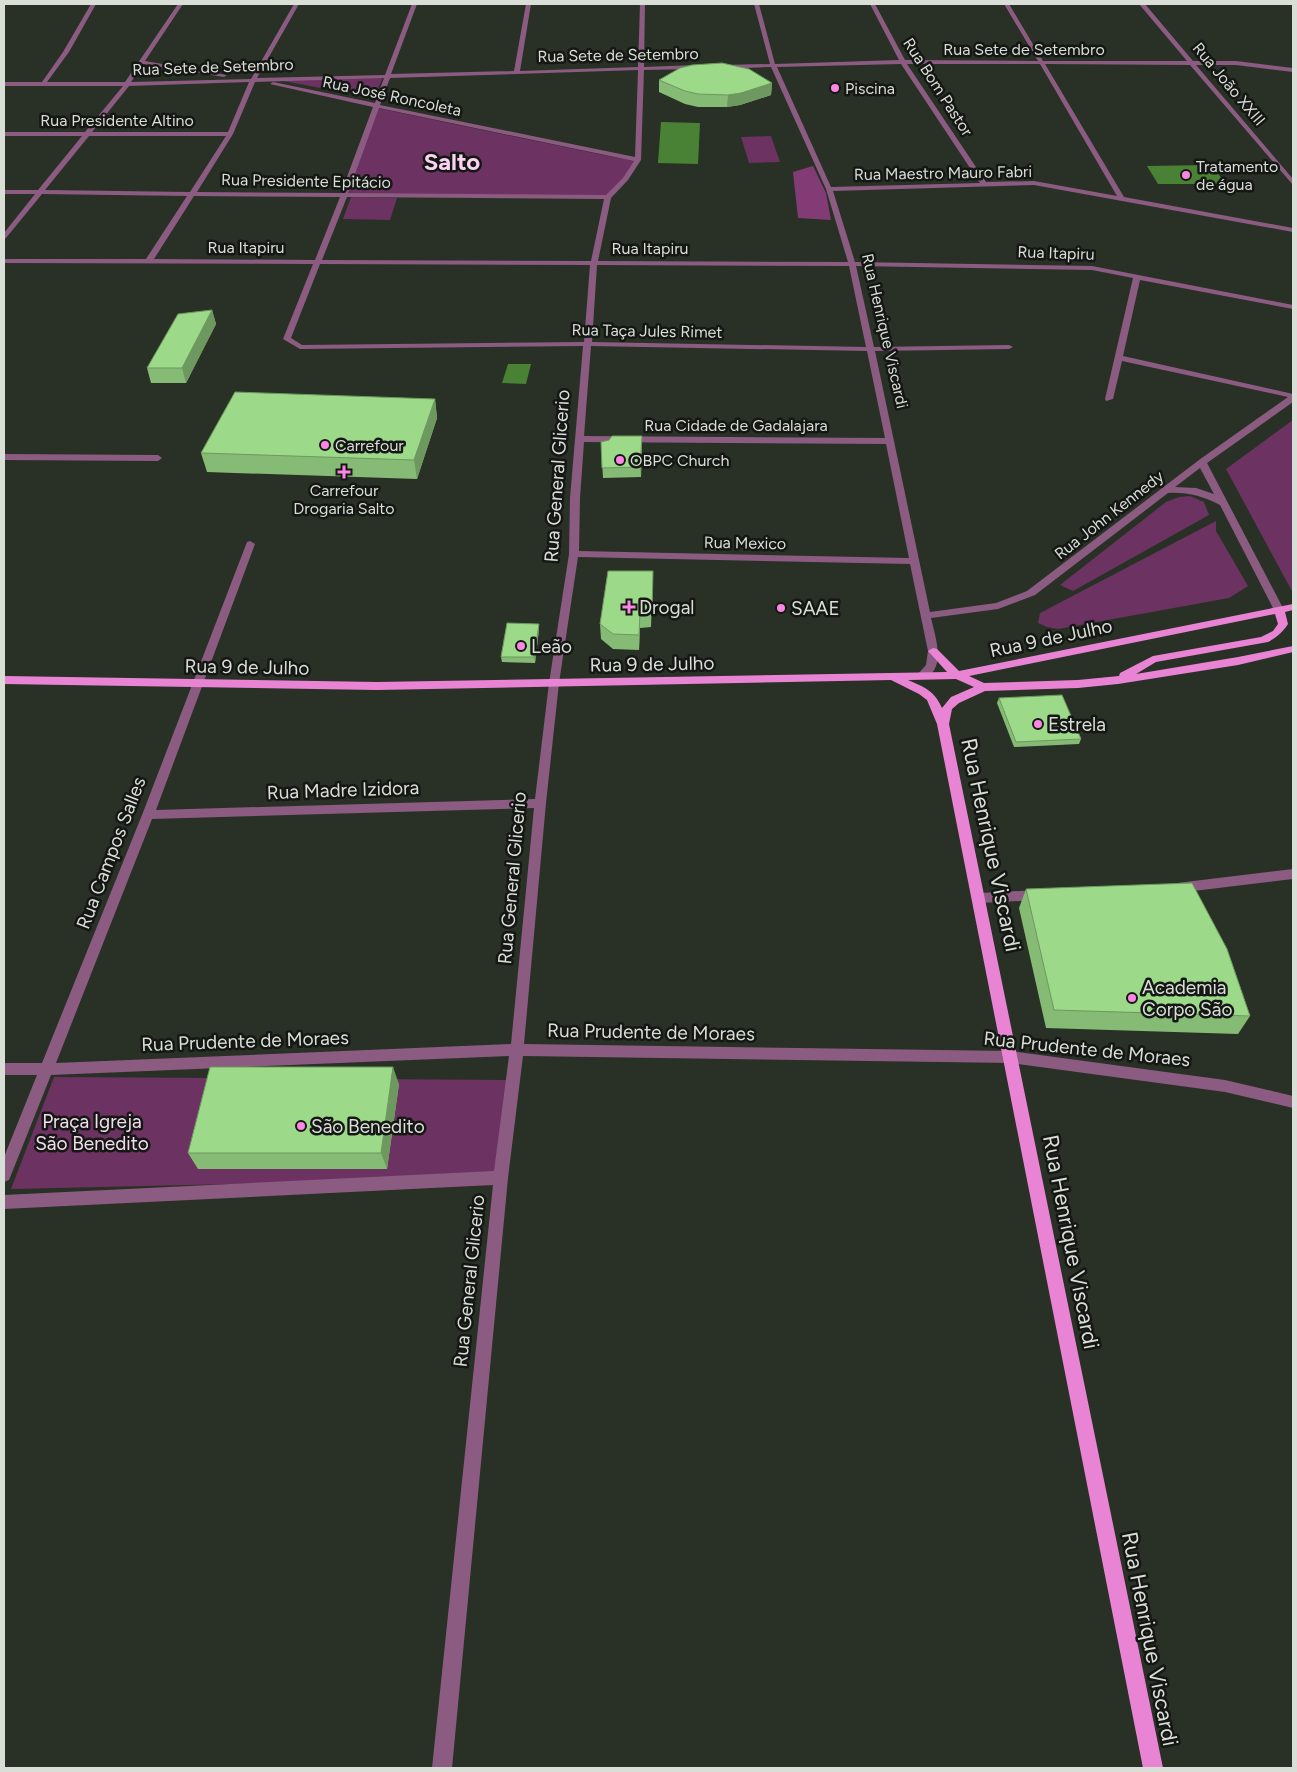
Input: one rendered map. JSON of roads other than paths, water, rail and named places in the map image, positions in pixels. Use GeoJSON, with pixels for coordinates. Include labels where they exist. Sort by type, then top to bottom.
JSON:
{"type":"FeatureCollection","features":[{"type":"Feature","properties":{"kind":"main road","name":"Rua 9 de Julho"},"geometry":{"type":"LineString","coordinates":[[4,680],[376,686],[957,675],[1293,607]]}},
{"type":"Feature","properties":{"kind":"main road"},"geometry":{"type":"LineString","coordinates":[[1118,680],[1153,659],[1264,640],[1277,633],[1283,624],[1279,610]]}},
{"type":"Feature","properties":{"kind":"main road","name":"Rua 9 de Julho"},"geometry":{"type":"LineString","coordinates":[[943,724],[947,708],[955,700],[983,687],[1078,684],[1118,680],[1238,661],[1293,649]]}},
{"type":"Feature","properties":{"kind":"main road"},"geometry":{"type":"LineString","coordinates":[[933,651],[957,675],[983,687]]}},
{"type":"Feature","properties":{"kind":"main road","name":"Rua Henrique Viscardi"},"geometry":{"type":"LineString","coordinates":[[893,677],[923,691],[932,698],[943,724],[1153,1768]]}},
{"type":"Feature","properties":{"kind":"street"},"geometry":{"type":"LineString","coordinates":[[44,83],[66,52],[93,4]]}},
{"type":"Feature","properties":{"kind":"street"},"geometry":{"type":"LineString","coordinates":[[4,237],[127,84],[180,4]]}},
{"type":"Feature","properties":{"kind":"street"},"geometry":{"type":"LineString","coordinates":[[149,262],[230,134],[253,80],[296,4]]}},
{"type":"Feature","properties":{"kind":"street"},"geometry":{"type":"LineString","coordinates":[[318,263],[414,4]]}},
{"type":"Feature","properties":{"kind":"street"},"geometry":{"type":"LineString","coordinates":[[517,72],[528,4]]}},
{"type":"Feature","properties":{"kind":"street"},"geometry":{"type":"LineString","coordinates":[[608,197],[626,179],[638,160],[643,4]]}},
{"type":"Feature","properties":{"kind":"street","name":"Rua Henrique Viscardi"},"geometry":{"type":"LineString","coordinates":[[756,4],[773,65],[830,189],[852,264],[933,651]]}},
{"type":"Feature","properties":{"kind":"street","name":"Rua Bom Pastor"},"geometry":{"type":"LineString","coordinates":[[872,4],[903,62],[984,184]]}},
{"type":"Feature","properties":{"kind":"street"},"geometry":{"type":"LineString","coordinates":[[1007,4],[1043,62],[1122,199]]}},
{"type":"Feature","properties":{"kind":"street","name":"Rua João XXIII"},"geometry":{"type":"LineString","coordinates":[[1142,4],[1293,183]]}},
{"type":"Feature","properties":{"kind":"street","name":"Rua José Roncoleta"},"geometry":{"type":"LineString","coordinates":[[140,62],[253,80],[638,160]]}},
{"type":"Feature","properties":{"kind":"street","name":"Rua Sete de Setembro"},"geometry":{"type":"LineString","coordinates":[[716,67],[903,62],[1236,63],[1293,70]]}},
{"type":"Feature","properties":{"kind":"street","name":"Rua Sete de Setembro"},"geometry":{"type":"LineString","coordinates":[[4,84],[127,84],[707,67]]}},
{"type":"Feature","properties":{"kind":"street","name":"Rua Presidente Altino"},"geometry":{"type":"LineString","coordinates":[[4,134],[230,134]]}},
{"type":"Feature","properties":{"kind":"street","name":"Rua Maestro Mauro Fabri"},"geometry":{"type":"LineString","coordinates":[[830,189],[1034,183],[1293,230]]}},
{"type":"Feature","properties":{"kind":"street","name":"Rua Presidente Epitácio"},"geometry":{"type":"LineString","coordinates":[[4,192],[608,197]]}},
{"type":"Feature","properties":{"kind":"street","name":"Rua General Glicerio"},"geometry":{"type":"LineString","coordinates":[[442,1768],[501,1178],[517,1050],[540,803],[554,683],[574,554],[575,498],[594,263],[608,197]]}},
{"type":"Feature","properties":{"kind":"street","name":"Rua Itapiru"},"geometry":{"type":"LineString","coordinates":[[4,261],[852,264],[1092,268],[1293,307]]}},
{"type":"Feature","properties":{"kind":"street","name":"Rua Taça Jules Rimet"},"geometry":{"type":"LineString","coordinates":[[318,263],[287,339],[300,347],[588,344],[870,350],[1009,347]]}},
{"type":"Feature","properties":{"kind":"street"},"geometry":{"type":"LineString","coordinates":[[1109,399],[1137,278]]}},
{"type":"Feature","properties":{"kind":"street"},"geometry":{"type":"LineString","coordinates":[[1119,358],[1293,397]]}},
{"type":"Feature","properties":{"kind":"street","name":"Rua John Kennedy"},"geometry":{"type":"LineString","coordinates":[[926,616],[998,606],[1031,593],[1202,462],[1293,397]]}},
{"type":"Feature","properties":{"kind":"street","name":"Rua Cidade de Gadalajara"},"geometry":{"type":"LineString","coordinates":[[581,439],[890,441]]}},
{"type":"Feature","properties":{"kind":"street"},"geometry":{"type":"LineString","coordinates":[[4,457],[158,458]]}},
{"type":"Feature","properties":{"kind":"street"},"geometry":{"type":"LineString","coordinates":[[1202,462],[1279,610]]}},
{"type":"Feature","properties":{"kind":"street"},"geometry":{"type":"LineString","coordinates":[[1166,490],[1187,489],[1203,492],[1214,497],[1224,505]]}},
{"type":"Feature","properties":{"kind":"street","name":"Rua Campos Salles"},"geometry":{"type":"LineString","coordinates":[[4,1175],[148,815],[250,544]]}},
{"type":"Feature","properties":{"kind":"street","name":"Rua Mexico"},"geometry":{"type":"LineString","coordinates":[[574,554],[915,561]]}},
{"type":"Feature","properties":{"kind":"street"},"geometry":{"type":"LineString","coordinates":[[922,675],[931,666],[933,651]]}},
{"type":"Feature","properties":{"kind":"street","name":"Rua Madre Izidora"},"geometry":{"type":"LineString","coordinates":[[148,815],[540,803]]}},
{"type":"Feature","properties":{"kind":"street"},"geometry":{"type":"LineString","coordinates":[[1165,889],[1293,874]]}},
{"type":"Feature","properties":{"kind":"street"},"geometry":{"type":"LineString","coordinates":[[979,898],[1047,894]]}},
{"type":"Feature","properties":{"kind":"street","name":"Rua Prudente de Moraes"},"geometry":{"type":"LineString","coordinates":[[4,1068],[47,1068],[517,1050],[1011,1057],[1226,1086],[1293,1102]]}},
{"type":"Feature","properties":{"kind":"street"},"geometry":{"type":"LineString","coordinates":[[4,1202],[501,1178]]}},
{"type":"Feature","properties":{"kind":"place","name":"Piscina"},"geometry":{"type":"Point","coordinates":[835,88]}},
{"type":"Feature","properties":{"kind":"place","name":"Tratamento de água"},"geometry":{"type":"Point","coordinates":[1186,175]}},
{"type":"Feature","properties":{"kind":"place","name":"Carrefour"},"geometry":{"type":"Point","coordinates":[325,445]}},
{"type":"Feature","properties":{"kind":"place","name":"OBPC Church"},"geometry":{"type":"Point","coordinates":[620,460]}},
{"type":"Feature","properties":{"kind":"place","name":"Carrefour Drogaria Salto"},"geometry":{"type":"Point","coordinates":[344,472]}},
{"type":"Feature","properties":{"kind":"place","name":"Drogal"},"geometry":{"type":"Point","coordinates":[629,607]}},
{"type":"Feature","properties":{"kind":"place","name":"SAAE"},"geometry":{"type":"Point","coordinates":[781,608]}},
{"type":"Feature","properties":{"kind":"place","name":"Leão"},"geometry":{"type":"Point","coordinates":[521,646]}},
{"type":"Feature","properties":{"kind":"place","name":"Estrela"},"geometry":{"type":"Point","coordinates":[1038,724]}},
{"type":"Feature","properties":{"kind":"place","name":"Academia Corpo São"},"geometry":{"type":"Point","coordinates":[1132,998]}},
{"type":"Feature","properties":{"kind":"place","name":"São Benedito"},"geometry":{"type":"Point","coordinates":[301,1126]}},
{"type":"Feature","properties":{"kind":"district","name":"Salto"},"geometry":{"type":"Point","coordinates":[452,161]}},
{"type":"Feature","properties":{"kind":"park label","name":"Praça Igreja São Benedito"},"geometry":{"type":"Point","coordinates":[92,1132]}}]}
